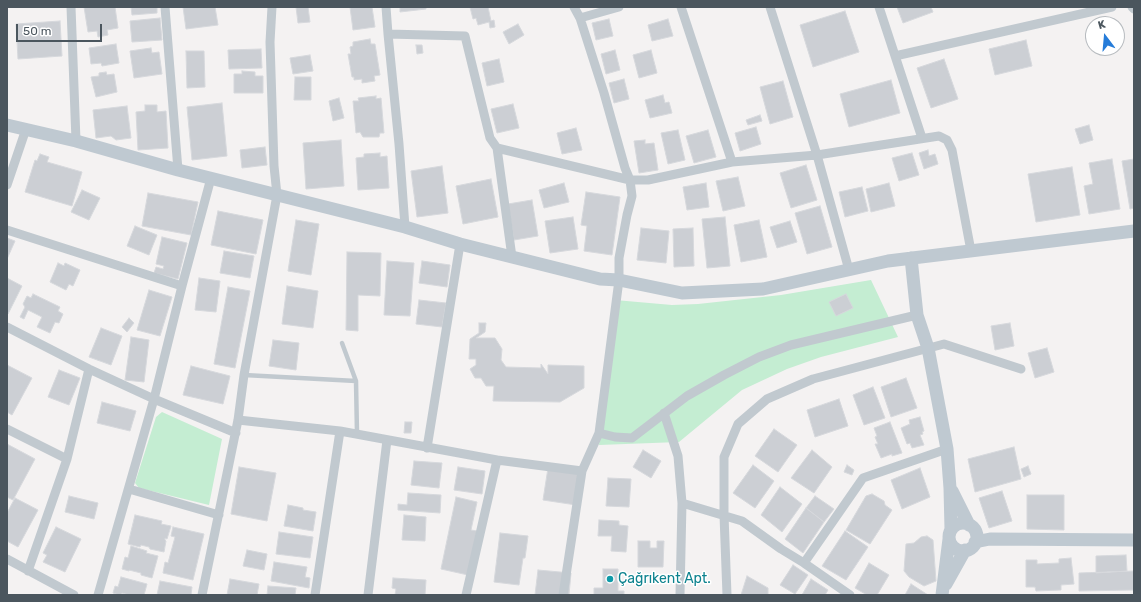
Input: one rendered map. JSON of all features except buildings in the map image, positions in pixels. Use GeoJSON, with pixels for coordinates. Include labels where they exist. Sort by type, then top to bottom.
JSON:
{"type":"FeatureCollection","features":[{"type":"Feature","properties":{"kind":"main road"},"geometry":{"type":"LineString","coordinates":[[7,125],[76,141],[178,170],[405,227],[460,244],[512,257],[600,278],[619,280],[682,293],[763,289],[888,261],[1134,231]]}},
{"type":"Feature","properties":{"kind":"main road"},"geometry":{"type":"LineString","coordinates":[[911,258],[918,315],[928,348],[947,449],[950,488],[950,534],[951,544],[954,548],[958,550],[990,539],[1134,540]]}},
{"type":"Feature","properties":{"kind":"main road"},"geometry":{"type":"LineString","coordinates":[[950,488],[969,525]]}},
{"type":"Feature","properties":{"kind":"main road"},"geometry":{"type":"LineString","coordinates":[[959,523],[964,523],[973,528],[976,532],[976,537],[943,592],[950,534],[955,526],[959,523]]}},
{"type":"Feature","properties":{"kind":"street"},"geometry":{"type":"LineString","coordinates":[[71,7],[76,141]]}},
{"type":"Feature","properties":{"kind":"street"},"geometry":{"type":"LineString","coordinates":[[165,7],[178,170]]}},
{"type":"Feature","properties":{"kind":"street"},"geometry":{"type":"LineString","coordinates":[[202,595],[236,433],[244,375],[277,195],[274,166],[270,42],[272,7]]}},
{"type":"Feature","properties":{"kind":"street"},"geometry":{"type":"LineString","coordinates":[[386,7],[405,227]]}},
{"type":"Feature","properties":{"kind":"street"},"geometry":{"type":"LineString","coordinates":[[563,595],[582,471],[599,433],[619,280],[619,258],[632,196],[630,180],[625,168],[604,93],[580,18],[574,7]]}},
{"type":"Feature","properties":{"kind":"street"},"geometry":{"type":"LineString","coordinates":[[580,18],[619,7]]}},
{"type":"Feature","properties":{"kind":"street"},"geometry":{"type":"LineString","coordinates":[[681,7],[732,162]]}},
{"type":"Feature","properties":{"kind":"street"},"geometry":{"type":"LineString","coordinates":[[770,7],[817,154],[849,270]]}},
{"type":"Feature","properties":{"kind":"street"},"geometry":{"type":"LineString","coordinates":[[879,7],[922,138]]}},
{"type":"Feature","properties":{"kind":"street"},"geometry":{"type":"LineString","coordinates":[[894,56],[1112,7]]}},
{"type":"Feature","properties":{"kind":"street"},"geometry":{"type":"LineString","coordinates":[[388,34],[465,36],[490,138],[497,148],[512,257]]}},
{"type":"Feature","properties":{"kind":"street"},"geometry":{"type":"LineString","coordinates":[[7,185],[26,129]]}},
{"type":"Feature","properties":{"kind":"street"},"geometry":{"type":"LineString","coordinates":[[497,148],[630,180],[648,180],[732,162],[817,154],[939,136],[946,140],[952,150],[971,251]]}},
{"type":"Feature","properties":{"kind":"street"},"geometry":{"type":"LineString","coordinates":[[98,595],[154,399],[211,178]]}},
{"type":"Feature","properties":{"kind":"street"},"geometry":{"type":"LineString","coordinates":[[7,230],[182,286]]}},
{"type":"Feature","properties":{"kind":"street"},"geometry":{"type":"LineString","coordinates":[[427,448],[460,244]]}},
{"type":"Feature","properties":{"kind":"street"},"geometry":{"type":"LineString","coordinates":[[599,433],[615,437],[632,438],[687,396],[759,357],[791,345],[918,315]]}},
{"type":"Feature","properties":{"kind":"street"},"geometry":{"type":"LineString","coordinates":[[7,327],[89,369],[154,399],[236,433]]}},
{"type":"Feature","properties":{"kind":"street"},"geometry":{"type":"LineString","coordinates":[[727,595],[724,515],[724,457],[738,424],[767,399],[813,379],[944,344],[1021,369]]}},
{"type":"Feature","properties":{"kind":"street"},"geometry":{"type":"LineString","coordinates":[[28,571],[67,459],[89,369]]}},
{"type":"Feature","properties":{"kind":"street"},"geometry":{"type":"LineString","coordinates":[[664,413],[678,456],[682,503],[680,595]]}},
{"type":"Feature","properties":{"kind":"street"},"geometry":{"type":"LineString","coordinates":[[238,420],[340,431],[497,460],[582,471]]}},
{"type":"Feature","properties":{"kind":"street"},"geometry":{"type":"LineString","coordinates":[[7,429],[67,459]]}},
{"type":"Feature","properties":{"kind":"street"},"geometry":{"type":"LineString","coordinates":[[315,595],[340,431]]}},
{"type":"Feature","properties":{"kind":"street"},"geometry":{"type":"LineString","coordinates":[[368,595],[387,440]]}},
{"type":"Feature","properties":{"kind":"street"},"geometry":{"type":"LineString","coordinates":[[804,563],[863,478],[947,449]]}},
{"type":"Feature","properties":{"kind":"street"},"geometry":{"type":"LineString","coordinates":[[466,595],[497,460]]}},
{"type":"Feature","properties":{"kind":"street"},"geometry":{"type":"LineString","coordinates":[[129,489],[219,515]]}},
{"type":"Feature","properties":{"kind":"street"},"geometry":{"type":"LineString","coordinates":[[682,503],[742,521],[781,550],[804,563],[850,595]]}},
{"type":"Feature","properties":{"kind":"street"},"geometry":{"type":"LineString","coordinates":[[7,559],[62,592],[74,595]]}},
{"type":"Feature","properties":{"kind":"lane"},"geometry":{"type":"LineString","coordinates":[[342,343],[356,381],[357,434]]}},
{"type":"Feature","properties":{"kind":"lane"},"geometry":{"type":"LineString","coordinates":[[244,375],[356,381]]}},
{"type":"Feature","properties":{"kind":"green space"},"geometry":{"type":"Polygon","coordinates":[[[871,280],[898,337],[821,357],[787,369],[742,390],[679,442],[599,445],[615,300],[672,305],[698,304],[781,295],[871,280]]]}},
{"type":"Feature","properties":{"kind":"green space"},"geometry":{"type":"Polygon","coordinates":[[[162,412],[222,439],[209,505],[139,488],[135,483],[156,417],[162,412]]]}},
{"type":"Feature","properties":{"kind":"place","name":"Çağrıkent Apt."},"geometry":{"type":"Point","coordinates":[610,579]}}]}
